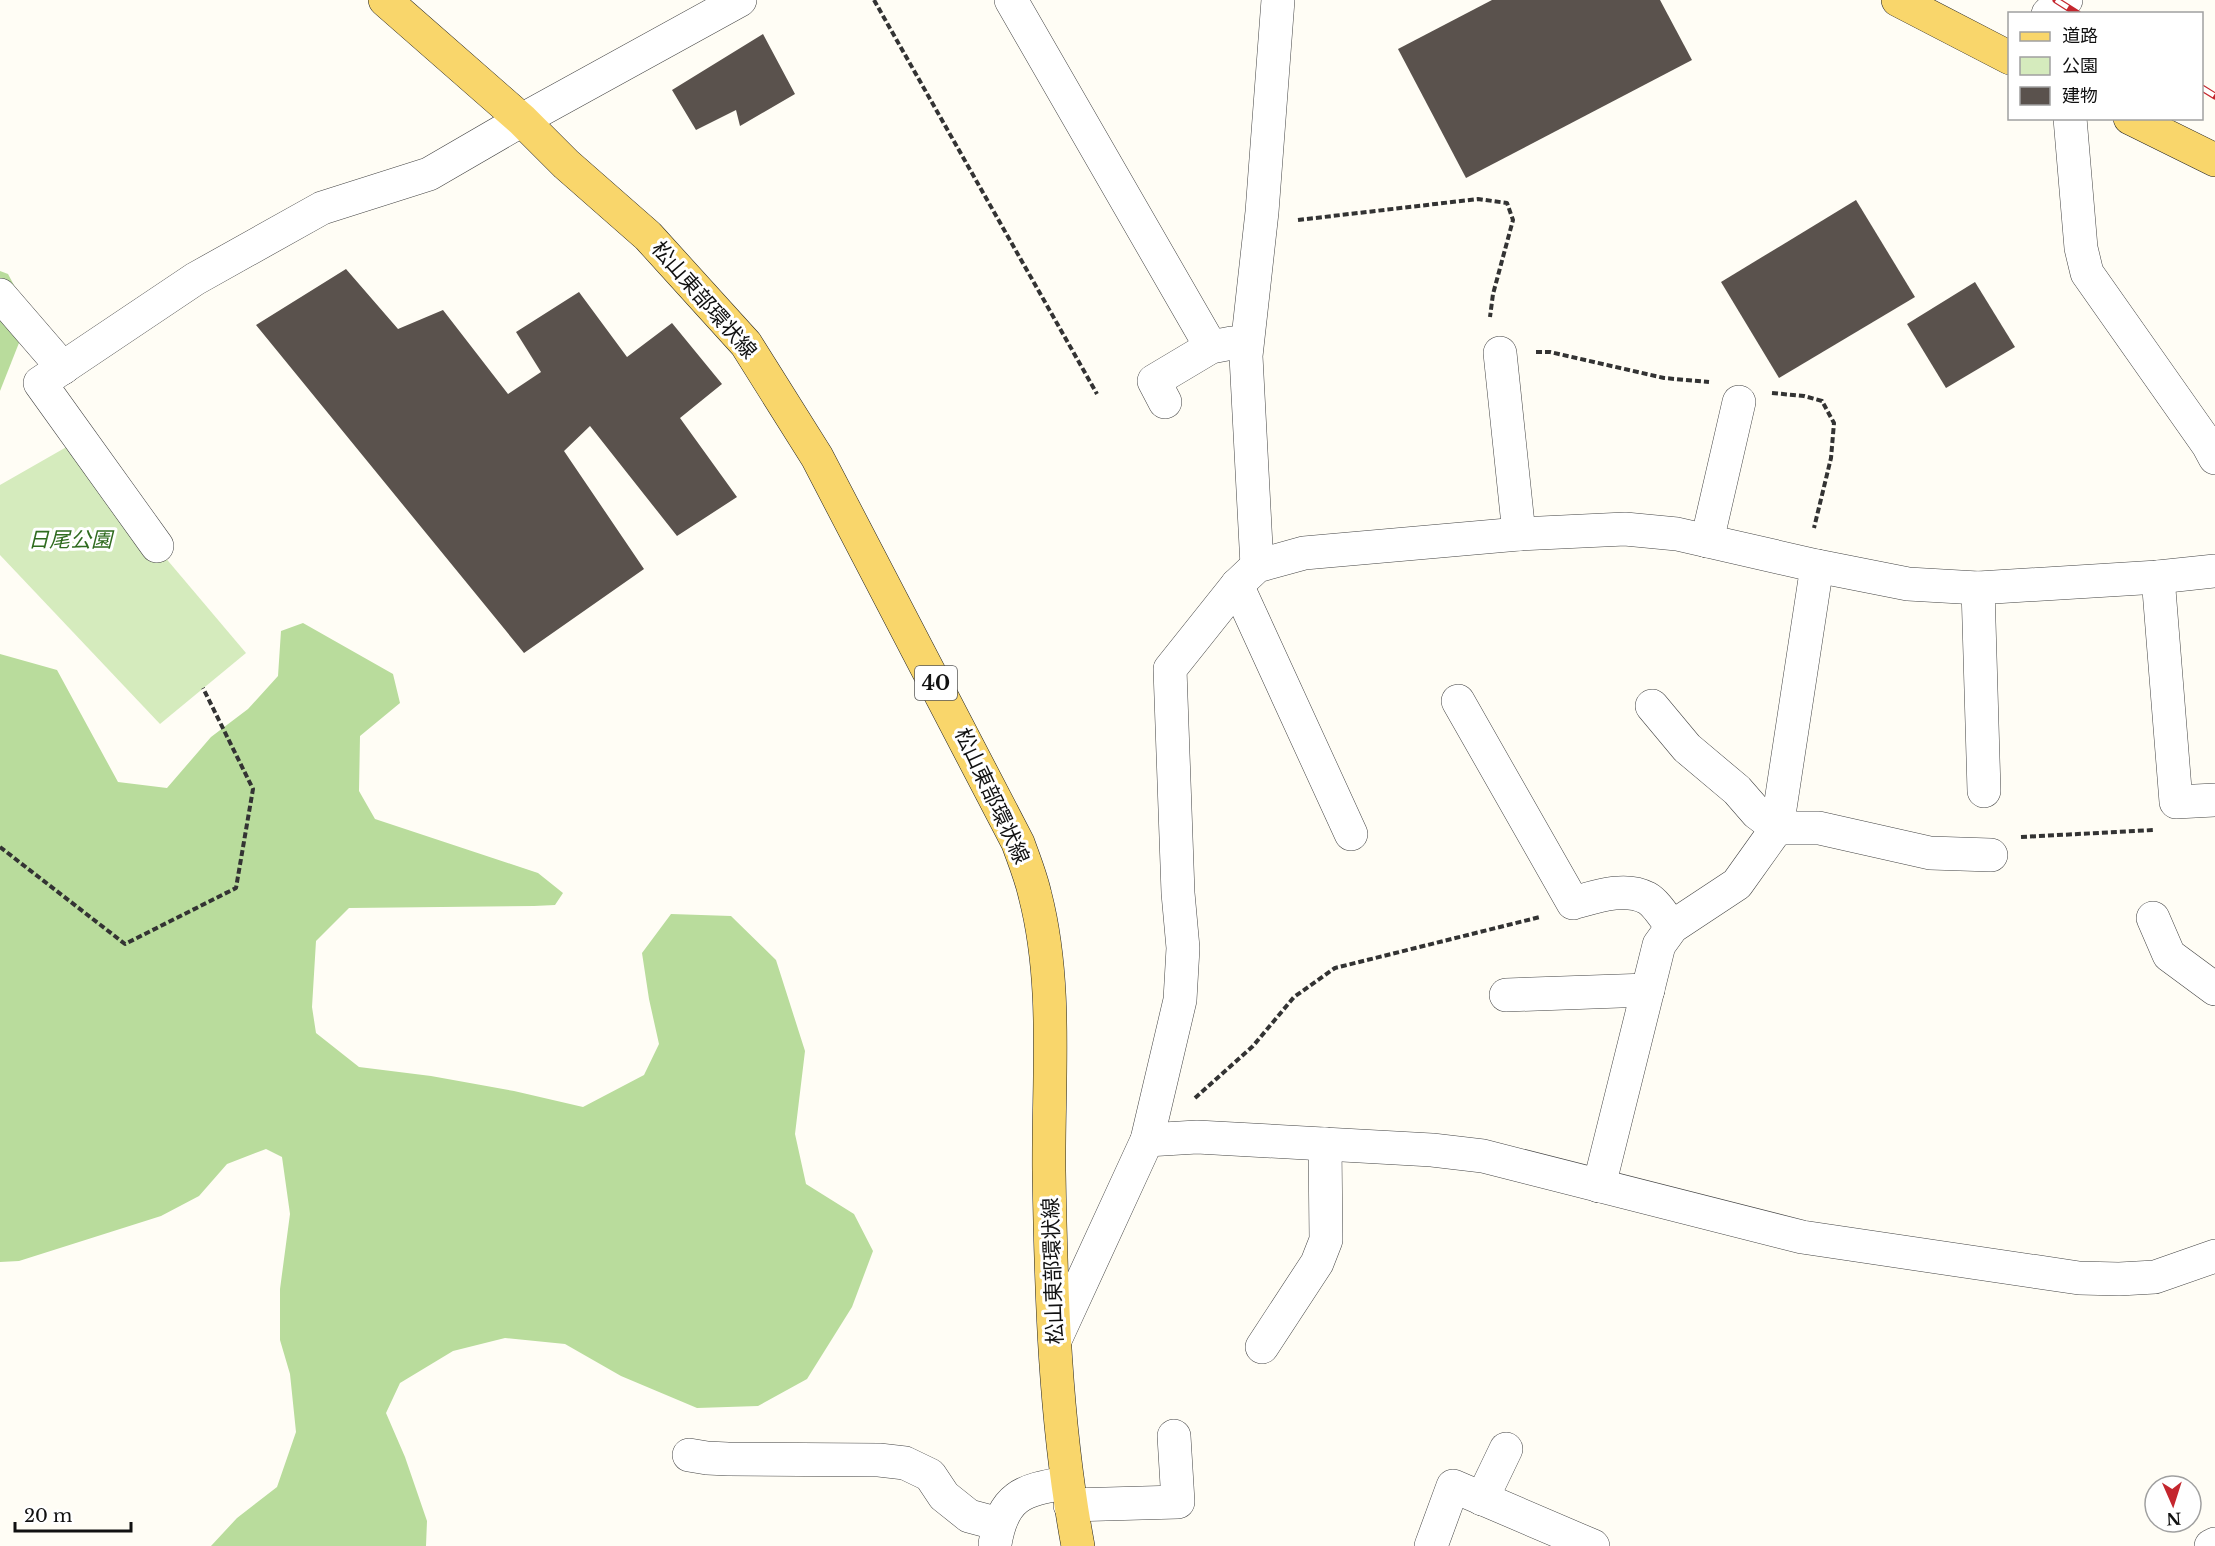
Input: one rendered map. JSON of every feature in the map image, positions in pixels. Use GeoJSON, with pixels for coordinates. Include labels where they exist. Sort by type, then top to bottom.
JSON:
{"type":"FeatureCollection","features":[{"type":"Feature","properties":{"kind":"main road"},"geometry":{"type":"LineString","coordinates":[[1898,0],[2008,57]]}},
{"type":"Feature","properties":{"kind":"main road","name":"松山東部環状線"},"geometry":{"type":"LineString","coordinates":[[402,6],[479,84],[522,120],[566,164],[648,236],[746,344],[817,457],[1018,843],[1035,895],[1045,950],[1050,1030],[1049,1170],[1056,1338],[1068,1494],[1078,1546]]}},
{"type":"Feature","properties":{"kind":"main road"},"geometry":{"type":"LineString","coordinates":[[2134,120],[2215,160]]}},
{"type":"Feature","properties":{"kind":"street"},"geometry":{"type":"LineString","coordinates":[[157,546],[40,383],[195,279],[322,208],[429,174],[740,0]]}},
{"type":"Feature","properties":{"kind":"street"},"geometry":{"type":"LineString","coordinates":[[1011,0],[1211,347]]}},
{"type":"Feature","properties":{"kind":"street"},"geometry":{"type":"LineString","coordinates":[[1278,0],[1261,224],[1246,356],[1247,576],[1351,834]]}},
{"type":"Feature","properties":{"kind":"street"},"geometry":{"type":"LineString","coordinates":[[2049,12],[2060,2],[2066,0]]}},
{"type":"Feature","properties":{"kind":"street"},"geometry":{"type":"LineString","coordinates":[[2070,120],[2081,248],[2086,273],[2215,458]]}},
{"type":"Feature","properties":{"kind":"street"},"geometry":{"type":"LineString","coordinates":[[0,295],[63,368]]}},
{"type":"Feature","properties":{"kind":"street"},"geometry":{"type":"LineString","coordinates":[[1165,402],[1154,381],[1211,347],[1248,340]]}},
{"type":"Feature","properties":{"kind":"street"},"geometry":{"type":"LineString","coordinates":[[1500,353],[1519,534]]}},
{"type":"Feature","properties":{"kind":"street"},"geometry":{"type":"LineString","coordinates":[[1707,541],[1739,392]]}},
{"type":"Feature","properties":{"kind":"street"},"geometry":{"type":"LineString","coordinates":[[1056,1338],[1147,1140],[1180,1000],[1182,959],[1170,669],[1247,576],[1304,554],[1519,534],[1625,529],[1677,534],[1811,565],[1908,584],[1978,588],[2158,577],[2215,571]]}},
{"type":"Feature","properties":{"kind":"street"},"geometry":{"type":"LineString","coordinates":[[1599,1186],[1659,945],[1672,927],[1737,884],[1777,828],[1811,565]]}},
{"type":"Feature","properties":{"kind":"street"},"geometry":{"type":"LineString","coordinates":[[2158,577],[2176,802],[2215,800]]}},
{"type":"Feature","properties":{"kind":"street"},"geometry":{"type":"LineString","coordinates":[[1978,588],[1984,791]]}},
{"type":"Feature","properties":{"kind":"street"},"geometry":{"type":"LineString","coordinates":[[1458,701],[1573,903],[1608,894],[1629,893],[1648,898],[1672,927]]}},
{"type":"Feature","properties":{"kind":"street"},"geometry":{"type":"LineString","coordinates":[[1652,706],[1687,748],[1737,790],[1757,813],[1777,828],[1819,828],[1930,853],[1991,855]]}},
{"type":"Feature","properties":{"kind":"street"},"geometry":{"type":"LineString","coordinates":[[2153,918],[2169,955],[2215,989]]}},
{"type":"Feature","properties":{"kind":"street"},"geometry":{"type":"LineString","coordinates":[[1506,994],[1648,990]]}},
{"type":"Feature","properties":{"kind":"street"},"geometry":{"type":"LineString","coordinates":[[1147,1140],[1197,1137],[1432,1150],[1483,1156],[1802,1237],[2079,1278],[2155,1277],[2215,1256]]}},
{"type":"Feature","properties":{"kind":"street"},"geometry":{"type":"LineString","coordinates":[[1262,1347],[1317,1263],[1326,1240],[1325,1144]]}},
{"type":"Feature","properties":{"kind":"street"},"geometry":{"type":"LineString","coordinates":[[689,1455],[707,1458],[879,1460],[905,1463],[930,1475],[944,1496],[997,1535],[1012,1501],[1034,1488],[1068,1494],[1178,1502],[1174,1437]]}},
{"type":"Feature","properties":{"kind":"street"},"geometry":{"type":"LineString","coordinates":[[1482,1499],[1506,1449]]}},
{"type":"Feature","properties":{"kind":"street"},"geometry":{"type":"LineString","coordinates":[[1431,1546],[1453,1486],[1593,1546]]}},
{"type":"Feature","properties":{"kind":"street"},"geometry":{"type":"LineString","coordinates":[[2211,1546],[2215,1544]]}},
{"type":"Feature","properties":{"kind":"path"},"geometry":{"type":"LineString","coordinates":[[874,0],[1097,394]]}},
{"type":"Feature","properties":{"kind":"path"},"geometry":{"type":"LineString","coordinates":[[1261,224],[1478,199],[1508,203],[1513,220],[1493,294],[1488,338],[1500,353],[1550,352],[1664,378],[1739,392],[1804,396],[1822,401],[1834,423],[1831,458],[1811,565]]}},
{"type":"Feature","properties":{"kind":"path"},"geometry":{"type":"LineString","coordinates":[[0,847],[125,944],[236,888],[253,789],[203,688]]}},
{"type":"Feature","properties":{"kind":"path"},"geometry":{"type":"LineString","coordinates":[[1191,1101],[1253,1046],[1294,997],[1335,968],[1559,912],[1573,903]]}},
{"type":"Feature","properties":{"kind":"green space"},"geometry":{"type":"Polygon","coordinates":[[[0,271],[8,274],[30,315],[0,391],[0,271]]]}},
{"type":"Feature","properties":{"kind":"green space","name":"日尾公園"},"geometry":{"type":"Polygon","coordinates":[[[70,445],[246,653],[160,724],[0,555],[0,485],[70,445]]]}},
{"type":"Feature","properties":{"kind":"green space"},"geometry":{"type":"Polygon","coordinates":[[[303,623],[393,674],[400,703],[360,736],[359,791],[375,819],[538,873],[563,893],[555,905],[349,908],[316,941],[312,1007],[316,1033],[359,1067],[431,1076],[514,1091],[583,1107],[644,1075],[659,1044],[642,953],[671,914],[731,916],[776,960],[805,1051],[795,1134],[806,1184],[854,1214],[873,1251],[852,1307],[807,1379],[758,1406],[697,1408],[621,1376],[565,1344],[505,1338],[453,1351],[400,1383],[386,1413],[405,1457],[427,1521],[426,1546],[211,1546],[237,1518],[277,1487],[296,1432],[290,1374],[280,1340],[280,1289],[290,1214],[282,1157],[266,1149],[227,1164],[199,1196],[161,1216],[19,1261],[0,1262],[0,654],[57,670],[118,782],[167,788],[211,737],[248,709],[278,676],[281,631],[303,623]]]}},
{"type":"Feature","properties":{"kind":"building"},"geometry":{"type":"Polygon","coordinates":[[[1492,0],[1660,0],[1692,60],[1466,178],[1398,49],[1492,0]]]}},
{"type":"Feature","properties":{"kind":"building"},"geometry":{"type":"Polygon","coordinates":[[[763,34],[795,94],[740,126],[736,110],[696,130],[672,90],[763,34]]]}},
{"type":"Feature","properties":{"kind":"building"},"geometry":{"type":"Polygon","coordinates":[[[1856,200],[1915,297],[1779,378],[1721,282],[1856,200]]]}},
{"type":"Feature","properties":{"kind":"building"},"geometry":{"type":"Polygon","coordinates":[[[346,269],[398,329],[443,310],[508,394],[541,372],[516,332],[579,292],[627,357],[672,323],[722,384],[680,418],[737,497],[677,536],[590,426],[564,451],[644,569],[524,653],[256,325],[346,269]]]}},
{"type":"Feature","properties":{"kind":"building"},"geometry":{"type":"Polygon","coordinates":[[[1975,282],[2015,347],[1946,388],[1907,324],[1975,282]]]}},
{"type":"Feature","properties":{"kind":"railway"},"geometry":{"type":"LineString","coordinates":[[2056,0],[2075,12]]}},
{"type":"Feature","properties":{"kind":"railway"},"geometry":{"type":"LineString","coordinates":[[2203,89],[2215,96]]}}]}
